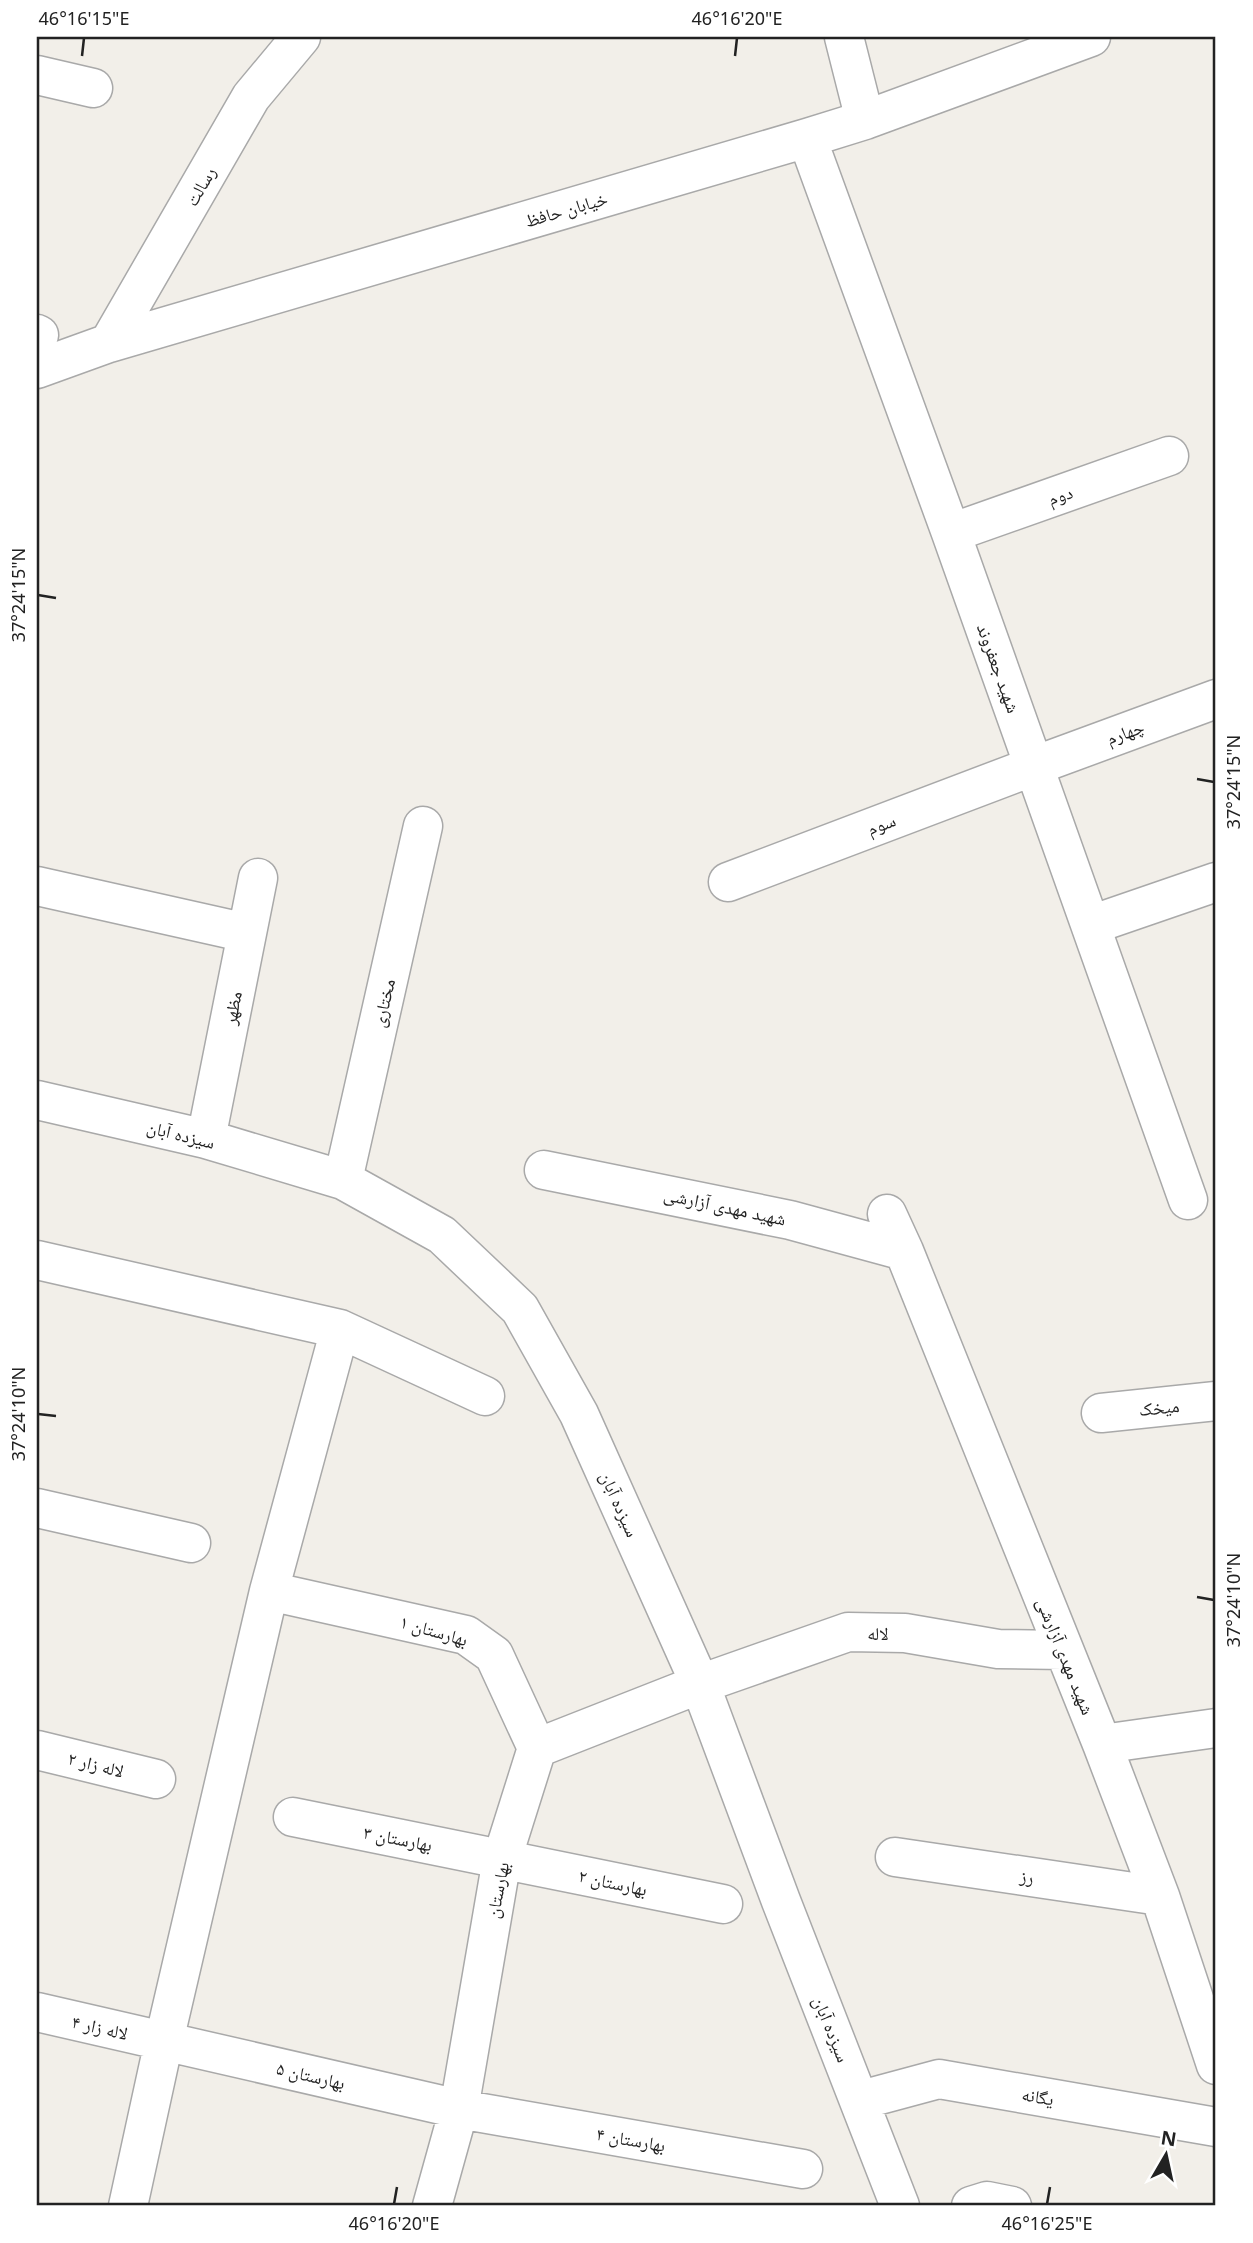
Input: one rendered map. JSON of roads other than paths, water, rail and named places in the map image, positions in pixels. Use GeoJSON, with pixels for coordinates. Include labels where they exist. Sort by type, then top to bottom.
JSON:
{"type":"FeatureCollection","features":[{"type":"Feature","properties":{"kind":"street","name":"رسالت"},"geometry":{"type":"LineString","coordinates":[[109,344],[251,97],[301,37]]}},
{"type":"Feature","properties":{"kind":"street"},"geometry":{"type":"LineString","coordinates":[[844,37],[865,120]]}},
{"type":"Feature","properties":{"kind":"street","name":"خیابان حافظ"},"geometry":{"type":"LineString","coordinates":[[37,346],[109,344],[865,120],[1091,37]]}},
{"type":"Feature","properties":{"kind":"street"},"geometry":{"type":"LineString","coordinates":[[37,75],[93,88]]}},
{"type":"Feature","properties":{"kind":"street","name":"شهید جعفروند"},"geometry":{"type":"LineString","coordinates":[[807,138],[1188,1199]]}},
{"type":"Feature","properties":{"kind":"street","name":"دوم"},"geometry":{"type":"LineString","coordinates":[[951,533],[1169,457]]}},
{"type":"Feature","properties":{"kind":"street","name":"چهارم"},"geometry":{"type":"LineString","coordinates":[[1034,766],[1216,699]]}},
{"type":"Feature","properties":{"kind":"street","name":"سوم"},"geometry":{"type":"LineString","coordinates":[[728,882],[1034,766]]}},
{"type":"Feature","properties":{"kind":"street","name":"مختاری"},"geometry":{"type":"LineString","coordinates":[[342,1180],[423,826]]}},
{"type":"Feature","properties":{"kind":"street","name":"مظهر"},"geometry":{"type":"LineString","coordinates":[[206,1139],[258,878]]}},
{"type":"Feature","properties":{"kind":"street"},"geometry":{"type":"LineString","coordinates":[[1091,926],[1216,882]]}},
{"type":"Feature","properties":{"kind":"street"},"geometry":{"type":"LineString","coordinates":[[37,886],[247,933]]}},
{"type":"Feature","properties":{"kind":"street","name":"سیزده آبان"},"geometry":{"type":"LineString","coordinates":[[37,1101],[206,1139],[342,1180],[442,1235],[520,1309],[579,1414],[700,1684],[900,2206]]}},
{"type":"Feature","properties":{"kind":"street","name":"شهید مهدی آزارشی"},"geometry":{"type":"LineString","coordinates":[[544,1170],[790,1220],[904,1251]]}},
{"type":"Feature","properties":{"kind":"street","name":"شهید مهدی آزارشی"},"geometry":{"type":"LineString","coordinates":[[887,1214],[1064,1650],[1160,1896],[1203,1982],[1216,2065]]}},
{"type":"Feature","properties":{"kind":"street"},"geometry":{"type":"LineString","coordinates":[[37,1260],[340,1329],[485,1396]]}},
{"type":"Feature","properties":{"kind":"street"},"geometry":{"type":"LineString","coordinates":[[128,2206],[269,1591],[340,1329]]}},
{"type":"Feature","properties":{"kind":"street","name":"میخک"},"geometry":{"type":"LineString","coordinates":[[1101,1413],[1216,1401]]}},
{"type":"Feature","properties":{"kind":"street"},"geometry":{"type":"LineString","coordinates":[[37,1508],[191,1543]]}},
{"type":"Feature","properties":{"kind":"street","name":"بهارستان ۱"},"geometry":{"type":"LineString","coordinates":[[269,1591],[466,1636],[494,1655],[537,1748]]}},
{"type":"Feature","properties":{"kind":"street","name":"لاله"},"geometry":{"type":"LineString","coordinates":[[700,1684],[848,1632],[905,1633],[998,1649],[1064,1650]]}},
{"type":"Feature","properties":{"kind":"street"},"geometry":{"type":"LineString","coordinates":[[537,1748],[700,1684]]}},
{"type":"Feature","properties":{"kind":"street"},"geometry":{"type":"LineString","coordinates":[[1102,1745],[1216,1728]]}},
{"type":"Feature","properties":{"kind":"street","name":"بهارستان"},"geometry":{"type":"LineString","coordinates":[[432,2206],[458,2109],[502,1859],[537,1748]]}},
{"type":"Feature","properties":{"kind":"street","name":"لاله زار ۲"},"geometry":{"type":"LineString","coordinates":[[37,1750],[156,1779]]}},
{"type":"Feature","properties":{"kind":"street","name":"بهارستان ۳"},"geometry":{"type":"LineString","coordinates":[[293,1817],[502,1859]]}},
{"type":"Feature","properties":{"kind":"street","name":"رز"},"geometry":{"type":"LineString","coordinates":[[895,1857],[1160,1896]]}},
{"type":"Feature","properties":{"kind":"street","name":"بهارستان ۲"},"geometry":{"type":"LineString","coordinates":[[502,1859],[723,1904]]}},
{"type":"Feature","properties":{"kind":"street","name":"لاله زار ۴"},"geometry":{"type":"LineString","coordinates":[[37,2012],[164,2041]]}},
{"type":"Feature","properties":{"kind":"street","name":"بهارستان ۵"},"geometry":{"type":"LineString","coordinates":[[164,2041],[458,2109]]}},
{"type":"Feature","properties":{"kind":"street","name":"یگانه"},"geometry":{"type":"LineString","coordinates":[[860,2100],[939,2079],[1216,2127]]}},
{"type":"Feature","properties":{"kind":"street","name":"بهارستان ۴"},"geometry":{"type":"LineString","coordinates":[[458,2109],[803,2169]]}},
{"type":"Feature","properties":{"kind":"street"},"geometry":{"type":"LineString","coordinates":[[971,2206],[986,2200],[1012,2206]]}}]}
